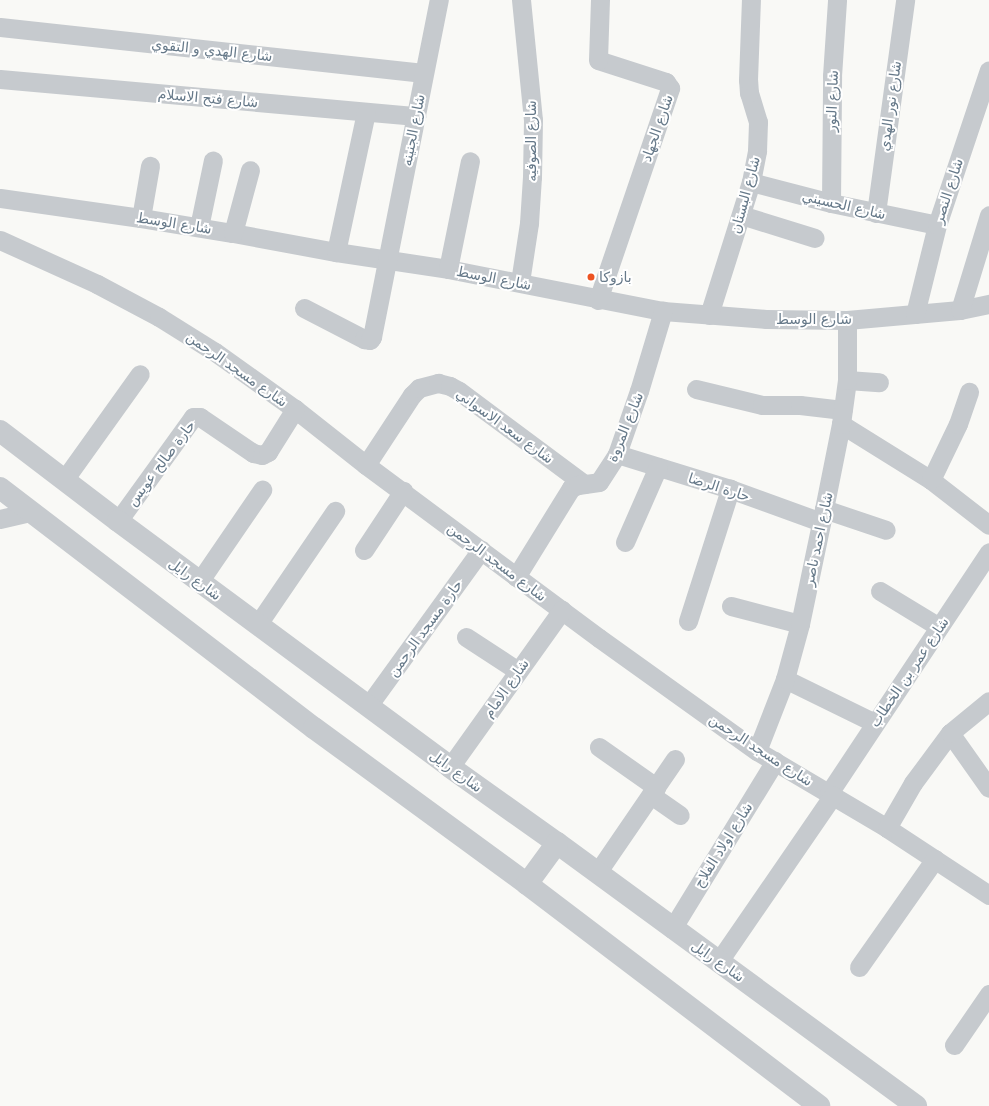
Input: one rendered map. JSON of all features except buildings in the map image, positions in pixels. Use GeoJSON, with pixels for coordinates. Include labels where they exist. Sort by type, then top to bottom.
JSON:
{"type":"FeatureCollection","features":[{"type":"Feature","properties":{"kind":"street","name":"شارع الجنينه"},"geometry":{"type":"LineString","coordinates":[[304,308],[364,339],[370,340],[439,0]]}},
{"type":"Feature","properties":{"kind":"street","name":"شارع الصوفيه"},"geometry":{"type":"LineString","coordinates":[[520,282],[529,215],[532,176],[533,120],[521,0]]}},
{"type":"Feature","properties":{"kind":"street","name":"شارع الجهاد"},"geometry":{"type":"LineString","coordinates":[[598,300],[670,88],[666,82],[598,60],[600,0]]}},
{"type":"Feature","properties":{"kind":"street","name":"شارع البستان"},"geometry":{"type":"LineString","coordinates":[[709,315],[751,182],[757,151],[758,122],[749,93],[751,0]]}},
{"type":"Feature","properties":{"kind":"street","name":"شارع النور"},"geometry":{"type":"LineString","coordinates":[[831,202],[832,76],[837,0]]}},
{"type":"Feature","properties":{"kind":"street","name":"شارع نور الهدي"},"geometry":{"type":"LineString","coordinates":[[876,213],[904,0]]}},
{"type":"Feature","properties":{"kind":"street","name":"شارع الهدي و التقوي"},"geometry":{"type":"LineString","coordinates":[[0,27],[424,73]]}},
{"type":"Feature","properties":{"kind":"street","name":"شارع النصر"},"geometry":{"type":"LineString","coordinates":[[915,314],[937,224],[989,70]]}},
{"type":"Feature","properties":{"kind":"street","name":"شارع فتح الاسلام"},"geometry":{"type":"LineString","coordinates":[[0,79],[416,116]]}},
{"type":"Feature","properties":{"kind":"street"},"geometry":{"type":"LineString","coordinates":[[336,252],[366,112]]}},
{"type":"Feature","properties":{"kind":"street"},"geometry":{"type":"LineString","coordinates":[[199,227],[213,160]]}},
{"type":"Feature","properties":{"kind":"street"},"geometry":{"type":"LineString","coordinates":[[448,269],[470,161]]}},
{"type":"Feature","properties":{"kind":"street"},"geometry":{"type":"LineString","coordinates":[[140,218],[150,166]]}},
{"type":"Feature","properties":{"kind":"street"},"geometry":{"type":"LineString","coordinates":[[233,233],[250,170]]}},
{"type":"Feature","properties":{"kind":"street","name":"شارع الحسيني"},"geometry":{"type":"LineString","coordinates":[[751,182],[876,213],[937,224]]}},
{"type":"Feature","properties":{"kind":"street","name":"شارع الوسط"},"geometry":{"type":"LineString","coordinates":[[0,198],[199,227],[336,252],[448,269],[520,282],[598,300],[663,311],[766,319],[847,320],[960,310],[989,304]]}},
{"type":"Feature","properties":{"kind":"street"},"geometry":{"type":"LineString","coordinates":[[741,215],[815,238]]}},
{"type":"Feature","properties":{"kind":"street"},"geometry":{"type":"LineString","coordinates":[[960,310],[989,215]]}},
{"type":"Feature","properties":{"kind":"street","name":"شارع مسجد الرحمن"},"geometry":{"type":"LineString","coordinates":[[0,240],[97,284],[159,317],[215,352],[295,409],[366,465],[403,491],[516,577],[757,751],[887,828],[989,895]]}},
{"type":"Feature","properties":{"kind":"street","name":"شارع المروة"},"geometry":{"type":"LineString","coordinates":[[516,577],[571,488],[575,485],[599,482],[617,454],[639,392],[663,311]]}},
{"type":"Feature","properties":{"kind":"street","name":"شارع احمد ناصر"},"geometry":{"type":"LineString","coordinates":[[757,751],[785,679],[800,624],[823,515],[842,417],[847,380],[847,320]]}},
{"type":"Feature","properties":{"kind":"street"},"geometry":{"type":"LineString","coordinates":[[64,480],[140,374]]}},
{"type":"Feature","properties":{"kind":"street"},"geometry":{"type":"LineString","coordinates":[[847,380],[879,382]]}},
{"type":"Feature","properties":{"kind":"street","name":"شارع سعد الاسواني"},"geometry":{"type":"LineString","coordinates":[[366,465],[412,395],[419,388],[438,383],[450,386],[459,391],[584,484]]}},
{"type":"Feature","properties":{"kind":"street"},"geometry":{"type":"LineString","coordinates":[[696,389],[762,405],[800,405],[842,417],[931,480],[989,525]]}},
{"type":"Feature","properties":{"kind":"street"},"geometry":{"type":"LineString","coordinates":[[931,480],[958,424],[969,392]]}},
{"type":"Feature","properties":{"kind":"street","name":"حارة صالح عويس"},"geometry":{"type":"LineString","coordinates":[[118,521],[193,417],[200,417],[253,453],[262,455],[268,452],[295,409]]}},
{"type":"Feature","properties":{"kind":"street","name":"شارع رايل"},"geometry":{"type":"LineString","coordinates":[[0,431],[199,582],[450,767],[557,843],[916,1106]]}},
{"type":"Feature","properties":{"kind":"street","name":"حارة الرضا"},"geometry":{"type":"LineString","coordinates":[[617,454],[730,489],[823,515],[886,530]]}},
{"type":"Feature","properties":{"kind":"street"},"geometry":{"type":"LineString","coordinates":[[626,542],[658,467]]}},
{"type":"Feature","properties":{"kind":"street"},"geometry":{"type":"LineString","coordinates":[[0,488],[314,728],[527,884],[819,1106]]}},
{"type":"Feature","properties":{"kind":"street"},"geometry":{"type":"LineString","coordinates":[[688,621],[730,489]]}},
{"type":"Feature","properties":{"kind":"street"},"geometry":{"type":"LineString","coordinates":[[199,582],[262,490]]}},
{"type":"Feature","properties":{"kind":"street"},"geometry":{"type":"LineString","coordinates":[[364,550],[403,491]]}},
{"type":"Feature","properties":{"kind":"street"},"geometry":{"type":"LineString","coordinates":[[258,624],[335,511]]}},
{"type":"Feature","properties":{"kind":"street"},"geometry":{"type":"LineString","coordinates":[[0,519],[31,512]]}},
{"type":"Feature","properties":{"kind":"street","name":"حارة مسجد الرحمن"},"geometry":{"type":"LineString","coordinates":[[368,706],[481,550]]}},
{"type":"Feature","properties":{"kind":"street","name":"شارع عمر بن الخطاب"},"geometry":{"type":"LineString","coordinates":[[718,961],[831,794],[874,723],[989,552]]}},
{"type":"Feature","properties":{"kind":"street"},"geometry":{"type":"LineString","coordinates":[[880,591],[939,627]]}},
{"type":"Feature","properties":{"kind":"street"},"geometry":{"type":"LineString","coordinates":[[731,606],[800,624]]}},
{"type":"Feature","properties":{"kind":"street","name":"شارع الامام"},"geometry":{"type":"LineString","coordinates":[[450,767],[562,610]]}},
{"type":"Feature","properties":{"kind":"street"},"geometry":{"type":"LineString","coordinates":[[466,637],[518,671]]}},
{"type":"Feature","properties":{"kind":"street"},"geometry":{"type":"LineString","coordinates":[[785,679],[874,723]]}},
{"type":"Feature","properties":{"kind":"street"},"geometry":{"type":"LineString","coordinates":[[887,828],[913,784],[950,733],[989,701]]}},
{"type":"Feature","properties":{"kind":"street"},"geometry":{"type":"LineString","coordinates":[[950,733],[989,788]]}},
{"type":"Feature","properties":{"kind":"street"},"geometry":{"type":"LineString","coordinates":[[599,747],[680,815]]}},
{"type":"Feature","properties":{"kind":"street"},"geometry":{"type":"LineString","coordinates":[[598,874],[675,759]]}},
{"type":"Feature","properties":{"kind":"street","name":"شارع اولاد الفلاح"},"geometry":{"type":"LineString","coordinates":[[672,928],[775,761]]}},
{"type":"Feature","properties":{"kind":"street"},"geometry":{"type":"LineString","coordinates":[[527,884],[557,843]]}},
{"type":"Feature","properties":{"kind":"street"},"geometry":{"type":"LineString","coordinates":[[859,967],[935,859]]}},
{"type":"Feature","properties":{"kind":"street"},"geometry":{"type":"LineString","coordinates":[[954,1045],[989,994]]}},
{"type":"Feature","properties":{"kind":"place","name":"بازوكا"},"geometry":{"type":"Point","coordinates":[591,277]}}]}
